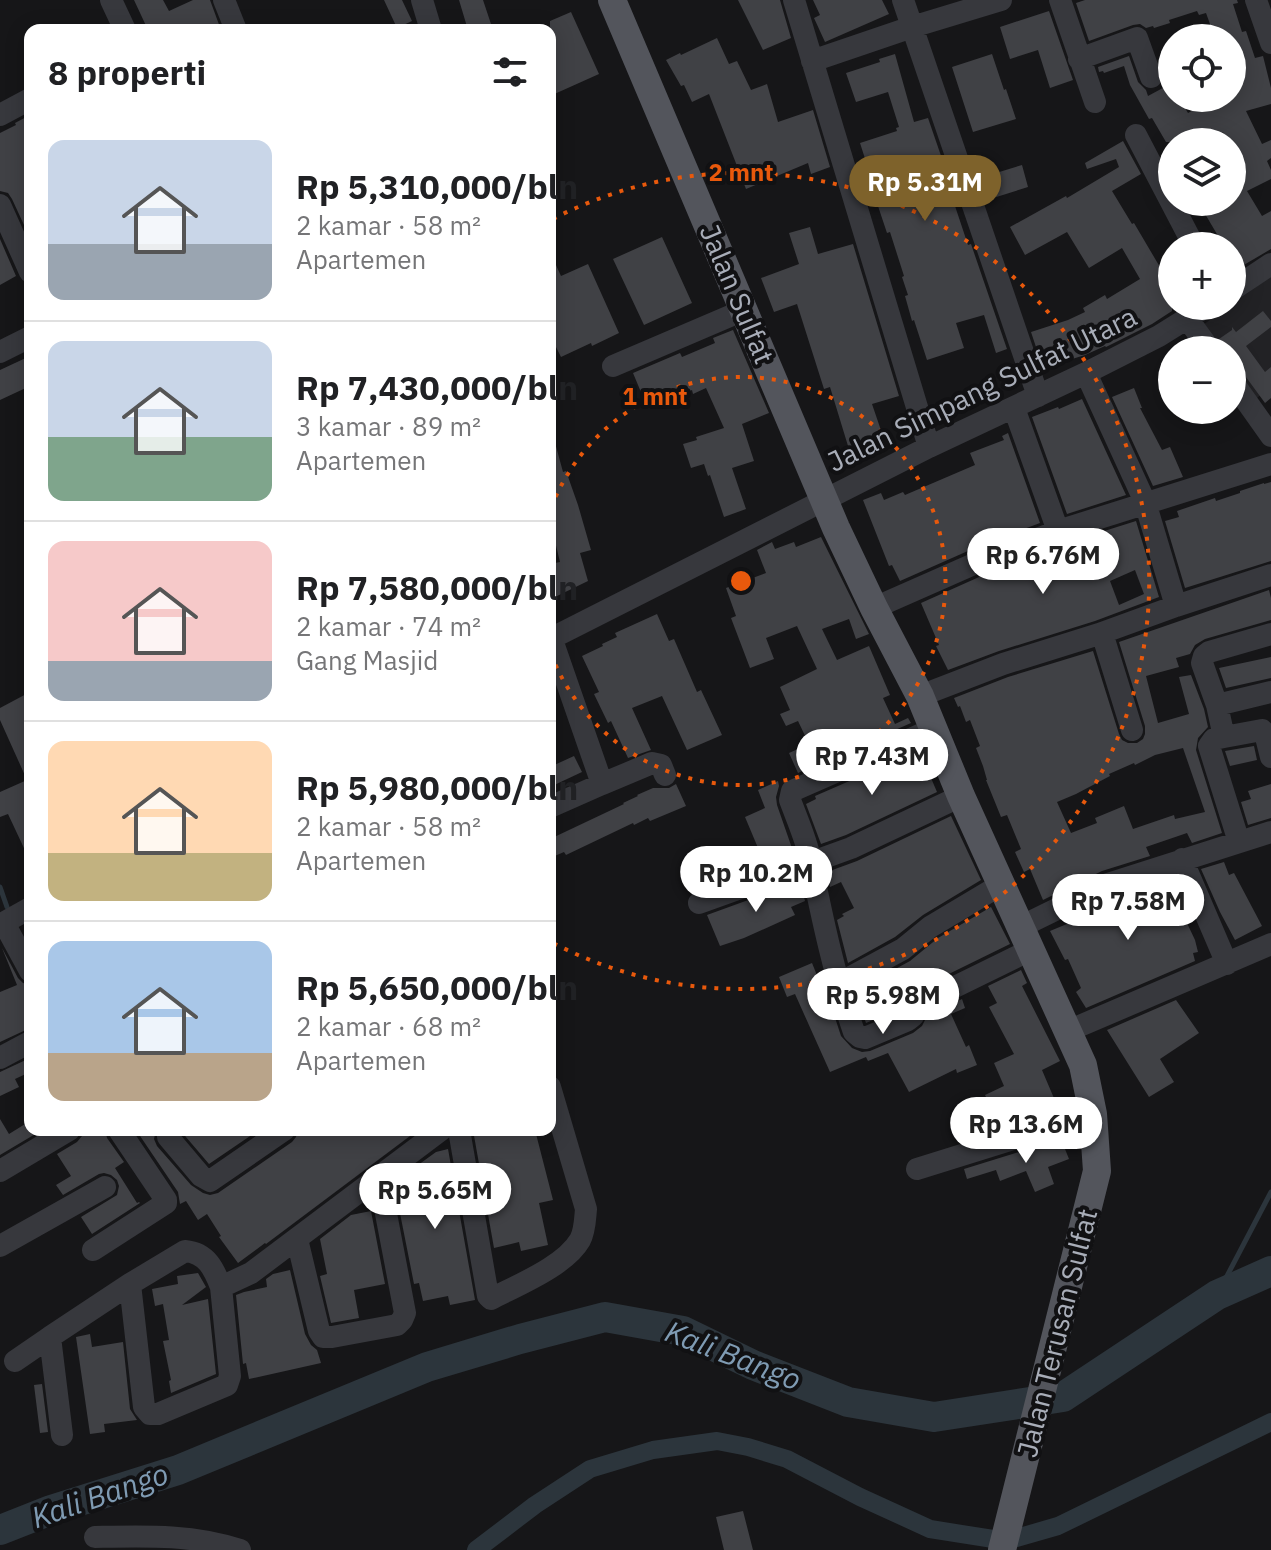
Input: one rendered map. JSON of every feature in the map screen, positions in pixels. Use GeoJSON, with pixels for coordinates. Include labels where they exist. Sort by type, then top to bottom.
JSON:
{"type":"FeatureCollection","features":[{"type":"Feature","properties":{"kind":"main road","name":"Jalan Sulfat"},"geometry":{"type":"LineString","coordinates":[[612,0],[825,499]]}},
{"type":"Feature","properties":{"kind":"main road","name":"Jalan Terusan Sulfat"},"geometry":{"type":"LineString","coordinates":[[825,499],[874,608],[920,696],[961,796],[1083,1065],[1093,1114],[1097,1171],[1002,1550]]}},
{"type":"Feature","properties":{"kind":"street"},"geometry":{"type":"LineString","coordinates":[[111,0],[122,24]]}},
{"type":"Feature","properties":{"kind":"street"},"geometry":{"type":"LineString","coordinates":[[224,0],[234,24]]}},
{"type":"Feature","properties":{"kind":"street"},"geometry":{"type":"LineString","coordinates":[[422,0],[429,24]]}},
{"type":"Feature","properties":{"kind":"street"},"geometry":{"type":"LineString","coordinates":[[794,0],[929,447]]}},
{"type":"Feature","properties":{"kind":"street"},"geometry":{"type":"LineString","coordinates":[[903,0],[1038,396]]}},
{"type":"Feature","properties":{"kind":"street"},"geometry":{"type":"LineString","coordinates":[[812,61],[1001,0]]}},
{"type":"Feature","properties":{"kind":"street"},"geometry":{"type":"LineString","coordinates":[[1060,0],[1095,102]]}},
{"type":"Feature","properties":{"kind":"street"},"geometry":{"type":"LineString","coordinates":[[1256,0],[1271,43]]}},
{"type":"Feature","properties":{"kind":"street"},"geometry":{"type":"LineString","coordinates":[[1079,59],[1134,28],[1151,77]]}},
{"type":"Feature","properties":{"kind":"street"},"geometry":{"type":"LineString","coordinates":[[0,115],[24,102]]}},
{"type":"Feature","properties":{"kind":"street"},"geometry":{"type":"LineString","coordinates":[[1136,135],[1187,232]]}},
{"type":"Feature","properties":{"kind":"street"},"geometry":{"type":"LineString","coordinates":[[0,205],[24,259]]}},
{"type":"Feature","properties":{"kind":"street"},"geometry":{"type":"LineString","coordinates":[[1246,281],[1271,264]]}},
{"type":"Feature","properties":{"kind":"street"},"geometry":{"type":"LineString","coordinates":[[613,366],[744,310]]}},
{"type":"Feature","properties":{"kind":"street","name":"Jalan Simpang Sulfat Utara"},"geometry":{"type":"LineString","coordinates":[[556,634],[929,447],[1086,373],[1184,320]]}},
{"type":"Feature","properties":{"kind":"street"},"geometry":{"type":"LineString","coordinates":[[0,352],[24,340]]}},
{"type":"Feature","properties":{"kind":"street"},"geometry":{"type":"LineString","coordinates":[[1086,373],[1145,502],[1176,606]]}},
{"type":"Feature","properties":{"kind":"street"},"geometry":{"type":"LineString","coordinates":[[1246,401],[1271,436]]}},
{"type":"Feature","properties":{"kind":"street"},"geometry":{"type":"LineString","coordinates":[[1014,408],[1058,531]]}},
{"type":"Feature","properties":{"kind":"street"},"geometry":{"type":"LineString","coordinates":[[874,608],[992,556],[1058,531],[1271,464]]}},
{"type":"Feature","properties":{"kind":"street"},"geometry":{"type":"LineString","coordinates":[[920,696],[1003,664],[1271,575]]}},
{"type":"Feature","properties":{"kind":"street"},"geometry":{"type":"LineString","coordinates":[[1102,633],[1132,730]]}},
{"type":"Feature","properties":{"kind":"street"},"geometry":{"type":"LineString","coordinates":[[1224,737],[1217,705],[1202,663],[1204,656],[1271,634]]}},
{"type":"Feature","properties":{"kind":"street"},"geometry":{"type":"LineString","coordinates":[[556,654],[602,784]]}},
{"type":"Feature","properties":{"kind":"street"},"geometry":{"type":"LineString","coordinates":[[1217,705],[1271,692]]}},
{"type":"Feature","properties":{"kind":"street"},"geometry":{"type":"LineString","coordinates":[[933,729],[792,791],[790,800],[810,856],[822,923],[838,984],[854,1032],[860,1037],[865,1038],[908,1020],[916,1006],[1108,884],[1271,832]]}},
{"type":"Feature","properties":{"kind":"street"},"geometry":{"type":"LineString","coordinates":[[1239,842],[1209,746],[1214,739],[1262,730],[1271,757]]}},
{"type":"Feature","properties":{"kind":"street"},"geometry":{"type":"LineString","coordinates":[[556,804],[652,763],[661,765],[665,775]]}},
{"type":"Feature","properties":{"kind":"street"},"geometry":{"type":"LineString","coordinates":[[699,903],[851,848],[961,796]]}},
{"type":"Feature","properties":{"kind":"street"},"geometry":{"type":"LineString","coordinates":[[1182,859],[1227,964]]}},
{"type":"Feature","properties":{"kind":"street"},"geometry":{"type":"LineString","coordinates":[[838,984],[903,949],[930,927],[1002,884]]}},
{"type":"Feature","properties":{"kind":"street"},"geometry":{"type":"LineString","coordinates":[[24,911],[2,924],[24,961]]}},
{"type":"Feature","properties":{"kind":"street"},"geometry":{"type":"LineString","coordinates":[[1068,1031],[1271,944]]}},
{"type":"Feature","properties":{"kind":"street"},"geometry":{"type":"LineString","coordinates":[[0,1058],[24,1045]]}},
{"type":"Feature","properties":{"kind":"street"},"geometry":{"type":"LineString","coordinates":[[460,1136],[491,1299],[552,1266],[568,1254],[580,1239],[586,1209],[556,1107]]}},
{"type":"Feature","properties":{"kind":"street"},"geometry":{"type":"LineString","coordinates":[[917,1169],[1093,1114]]}},
{"type":"Feature","properties":{"kind":"street"},"geometry":{"type":"LineString","coordinates":[[0,1171],[59,1136]]}},
{"type":"Feature","properties":{"kind":"street"},"geometry":{"type":"LineString","coordinates":[[93,1250],[166,1203],[123,1136]]}},
{"type":"Feature","properties":{"kind":"street"},"geometry":{"type":"LineString","coordinates":[[139,1161],[168,1136]]}},
{"type":"Feature","properties":{"kind":"street"},"geometry":{"type":"LineString","coordinates":[[174,1136],[201,1176],[210,1181],[275,1136]]}},
{"type":"Feature","properties":{"kind":"street"},"geometry":{"type":"LineString","coordinates":[[221,1287],[251,1273],[433,1136]]}},
{"type":"Feature","properties":{"kind":"street"},"geometry":{"type":"LineString","coordinates":[[297,1239],[323,1337],[397,1325],[405,1313],[379,1177]]}},
{"type":"Feature","properties":{"kind":"street"},"geometry":{"type":"LineString","coordinates":[[0,1246],[105,1187]]}},
{"type":"Feature","properties":{"kind":"street"},"geometry":{"type":"LineString","coordinates":[[15,1361],[130,1284],[185,1251],[195,1253],[213,1266],[221,1287],[230,1376],[227,1385],[158,1414],[150,1414],[144,1407],[130,1284]]}},
{"type":"Feature","properties":{"kind":"street"},"geometry":{"type":"LineString","coordinates":[[50,1337],[62,1435]]}},
{"type":"Feature","properties":{"kind":"street"},"geometry":{"type":"LineString","coordinates":[[95,1537],[170,1536],[223,1544],[240,1550]]}},
{"type":"Feature","properties":{"kind":"shaded area"},"geometry":{"type":"Polygon","coordinates":[[[1271,276],[1271,387],[1253,401],[1246,392],[1246,336],[1205,336],[1199,328],[1210,320],[1246,320],[1246,294],[1271,276]]]}},
{"type":"Feature","properties":{"kind":"building"},"geometry":{"type":"Polygon","coordinates":[[[134,0],[163,0],[169,11],[193,0],[210,0],[219,24],[145,24],[134,0]]]}},
{"type":"Feature","properties":{"kind":"building"},"geometry":{"type":"Polygon","coordinates":[[[384,0],[402,0],[412,21],[395,24],[384,0]]]}},
{"type":"Feature","properties":{"kind":"building"},"geometry":{"type":"Polygon","coordinates":[[[459,0],[483,0],[491,24],[466,24],[459,0]]]}},
{"type":"Feature","properties":{"kind":"building"},"geometry":{"type":"Polygon","coordinates":[[[738,0],[780,0],[791,38],[763,50],[738,0]]]}},
{"type":"Feature","properties":{"kind":"building"},"geometry":{"type":"Polygon","coordinates":[[[813,0],[882,0],[889,14],[825,42],[814,18],[820,15],[813,0]]]}},
{"type":"Feature","properties":{"kind":"building"},"geometry":{"type":"Polygon","coordinates":[[[1085,0],[1237,0],[1238,3],[1233,4],[1239,24],[1210,24],[1206,13],[1199,15],[1197,11],[1154,28],[1133,25],[1089,41],[1076,3],[1085,0]]]}},
{"type":"Feature","properties":{"kind":"building"},"geometry":{"type":"Polygon","coordinates":[[[1049,11],[1073,80],[1050,88],[1038,50],[1010,59],[1000,27],[1049,11]]]}},
{"type":"Feature","properties":{"kind":"building"},"geometry":{"type":"Polygon","coordinates":[[[571,12],[599,74],[556,93],[556,24],[550,24],[550,21],[571,12]]]}},
{"type":"Feature","properties":{"kind":"building"},"geometry":{"type":"Polygon","coordinates":[[[1246,31],[1255,58],[1263,56],[1271,88],[1271,104],[1246,111],[1246,31]]]}},
{"type":"Feature","properties":{"kind":"building"},"geometry":{"type":"Polygon","coordinates":[[[717,38],[729,64],[737,61],[751,90],[767,84],[778,122],[813,110],[830,167],[811,174],[808,163],[746,189],[709,94],[692,102],[666,60],[717,38]]]}},
{"type":"Feature","properties":{"kind":"building"},"geometry":{"type":"Polygon","coordinates":[[[895,54],[914,122],[928,118],[968,245],[971,244],[1007,349],[996,353],[984,315],[956,323],[964,348],[927,360],[912,321],[905,296],[908,295],[904,276],[876,200],[916,187],[906,159],[869,171],[860,143],[897,131],[899,127],[888,92],[856,102],[846,73],[895,54]]]}},
{"type":"Feature","properties":{"kind":"building"},"geometry":{"type":"Polygon","coordinates":[[[992,54],[1016,119],[973,132],[952,67],[992,54]]]}},
{"type":"Feature","properties":{"kind":"building"},"geometry":{"type":"Polygon","coordinates":[[[1129,56],[1138,82],[1148,96],[1158,91],[1158,112],[1246,111],[1262,144],[1271,140],[1271,158],[1267,161],[1271,179],[1247,191],[1262,216],[1271,211],[1271,249],[1246,264],[1246,232],[1216,232],[1206,216],[1246,216],[1246,128],[1158,128],[1152,118],[1149,119],[1130,85],[1124,66],[1104,73],[1099,72],[1098,67],[1129,56]]]}},
{"type":"Feature","properties":{"kind":"building"},"geometry":{"type":"Polygon","coordinates":[[[24,118],[24,225],[8,193],[0,191],[0,133],[24,118]]]}},
{"type":"Feature","properties":{"kind":"building"},"geometry":{"type":"Polygon","coordinates":[[[1123,141],[1141,174],[1112,191],[1158,264],[1158,320],[1106,347],[1043,368],[1031,332],[1085,312],[1083,308],[1105,295],[1107,299],[1140,279],[1122,248],[1089,268],[1067,232],[1025,255],[1010,227],[1119,167],[1116,159],[1087,169],[1085,163],[1123,141]]]}},
{"type":"Feature","properties":{"kind":"building"},"geometry":{"type":"Polygon","coordinates":[[[1022,165],[1028,187],[990,199],[983,177],[1022,165]]]}},
{"type":"Feature","properties":{"kind":"building"},"geometry":{"type":"Polygon","coordinates":[[[810,227],[818,254],[853,244],[899,396],[872,404],[887,448],[852,459],[830,387],[824,389],[797,304],[774,312],[761,278],[799,264],[789,233],[810,227]]]}},
{"type":"Feature","properties":{"kind":"building"},"geometry":{"type":"Polygon","coordinates":[[[662,237],[692,303],[644,325],[613,259],[662,237]]]}},
{"type":"Feature","properties":{"kind":"building"},"geometry":{"type":"Polygon","coordinates":[[[0,239],[16,276],[0,285],[0,239]]]}},
{"type":"Feature","properties":{"kind":"building"},"geometry":{"type":"Polygon","coordinates":[[[588,264],[619,333],[561,357],[556,347],[556,265],[561,276],[588,264]]]}},
{"type":"Feature","properties":{"kind":"building"},"geometry":{"type":"Polygon","coordinates":[[[1263,311],[1271,321],[1271,327],[1246,346],[1246,336],[1223,336],[1232,327],[1236,332],[1263,311]]]}},
{"type":"Feature","properties":{"kind":"building"},"geometry":{"type":"Polygon","coordinates":[[[733,330],[769,413],[742,424],[754,461],[732,468],[746,509],[724,517],[704,464],[691,468],[683,444],[724,428],[706,388],[693,394],[692,390],[648,409],[633,373],[680,353],[682,357],[715,343],[713,338],[733,330]]]}},
{"type":"Feature","properties":{"kind":"building"},"geometry":{"type":"Polygon","coordinates":[[[1246,346],[1265,372],[1271,367],[1271,398],[1265,403],[1246,377],[1246,346]]]}},
{"type":"Feature","properties":{"kind":"building"},"geometry":{"type":"Polygon","coordinates":[[[24,359],[24,389],[0,400],[0,370],[24,359]]]}},
{"type":"Feature","properties":{"kind":"building"},"geometry":{"type":"Polygon","coordinates":[[[1134,388],[1140,408],[1162,450],[1170,447],[1183,477],[1153,486],[1112,397],[1134,388]]]}},
{"type":"Feature","properties":{"kind":"building"},"geometry":{"type":"Polygon","coordinates":[[[1082,399],[1126,495],[1067,514],[1032,417],[1082,399]]]}},
{"type":"Feature","properties":{"kind":"building"},"geometry":{"type":"Polygon","coordinates":[[[1008,433],[1040,523],[900,581],[892,565],[889,566],[863,500],[881,493],[884,500],[903,492],[905,495],[975,465],[970,453],[1004,440],[1002,436],[1008,433]]]}},
{"type":"Feature","properties":{"kind":"building"},"geometry":{"type":"Polygon","coordinates":[[[556,446],[591,550],[580,553],[588,581],[556,597],[556,563],[560,562],[556,546],[556,446]]]}},
{"type":"Feature","properties":{"kind":"building"},"geometry":{"type":"Polygon","coordinates":[[[1271,482],[1271,561],[1185,588],[1165,521],[1179,517],[1177,511],[1271,482]]]}},
{"type":"Feature","properties":{"kind":"building"},"geometry":{"type":"Polygon","coordinates":[[[1136,521],[1159,597],[948,670],[921,603],[1063,544],[1136,521]],[[1135,570],[1110,581],[1119,605],[1144,594],[1135,570]]]}},
{"type":"Feature","properties":{"kind":"building"},"geometry":{"type":"Polygon","coordinates":[[[821,537],[869,634],[856,639],[849,619],[822,629],[837,660],[869,646],[890,695],[883,698],[895,724],[908,718],[911,723],[798,773],[789,753],[809,744],[798,721],[786,726],[780,714],[790,710],[780,687],[817,669],[797,626],[766,638],[774,659],[750,668],[731,618],[736,616],[726,588],[766,573],[757,550],[772,542],[775,549],[794,542],[796,547],[821,537]]]}},
{"type":"Feature","properties":{"kind":"building"},"geometry":{"type":"Polygon","coordinates":[[[1269,590],[1271,620],[1205,639],[1195,645],[1190,654],[1176,658],[1179,667],[1146,676],[1158,723],[1189,714],[1179,677],[1191,675],[1208,727],[1198,738],[1196,750],[1222,833],[1192,843],[1187,833],[1146,847],[1150,856],[1102,871],[1043,900],[1030,869],[1024,872],[1015,852],[1021,849],[1007,815],[1001,817],[986,780],[976,748],[980,746],[970,720],[966,722],[954,698],[1008,677],[1093,651],[1119,734],[1128,743],[1137,743],[1143,739],[1145,726],[1119,642],[1269,590]],[[1183,748],[1134,763],[1057,802],[1071,833],[1097,823],[1095,818],[1124,806],[1133,829],[1174,815],[1175,819],[1205,812],[1183,748]]]}},
{"type":"Feature","properties":{"kind":"building"},"geometry":{"type":"Polygon","coordinates":[[[657,614],[669,641],[674,639],[697,692],[701,690],[722,735],[687,750],[662,696],[632,708],[651,750],[628,758],[594,694],[599,692],[582,656],[617,637],[615,633],[657,614]]]}},
{"type":"Feature","properties":{"kind":"building"},"geometry":{"type":"Polygon","coordinates":[[[1271,657],[1271,678],[1226,688],[1219,668],[1271,657]]]}},
{"type":"Feature","properties":{"kind":"building"},"geometry":{"type":"Polygon","coordinates":[[[24,695],[24,773],[0,720],[0,708],[24,695]]]}},
{"type":"Feature","properties":{"kind":"building"},"geometry":{"type":"Polygon","coordinates":[[[1254,746],[1257,760],[1230,766],[1225,751],[1254,746]]]}},
{"type":"Feature","properties":{"kind":"building"},"geometry":{"type":"Polygon","coordinates":[[[923,749],[937,792],[821,844],[806,804],[816,799],[815,796],[923,749]]]}},
{"type":"Feature","properties":{"kind":"building"},"geometry":{"type":"Polygon","coordinates":[[[574,756],[582,772],[556,784],[556,764],[574,756]]]}},
{"type":"Feature","properties":{"kind":"building"},"geometry":{"type":"Polygon","coordinates":[[[24,781],[24,848],[8,814],[0,817],[0,792],[24,781]]]}},
{"type":"Feature","properties":{"kind":"building"},"geometry":{"type":"Polygon","coordinates":[[[778,781],[777,805],[794,854],[732,876],[728,869],[761,855],[745,817],[765,808],[758,790],[778,781]]]}},
{"type":"Feature","properties":{"kind":"building"},"geometry":{"type":"Polygon","coordinates":[[[676,784],[686,806],[650,821],[648,818],[633,823],[566,855],[564,852],[556,855],[556,836],[653,788],[669,788],[676,784]]]}},
{"type":"Feature","properties":{"kind":"building"},"geometry":{"type":"Polygon","coordinates":[[[1271,784],[1271,818],[1248,825],[1241,802],[1251,799],[1248,791],[1271,784]]]}},
{"type":"Feature","properties":{"kind":"building"},"geometry":{"type":"Polygon","coordinates":[[[951,816],[981,880],[923,915],[895,937],[848,963],[837,920],[854,908],[841,882],[830,887],[827,872],[951,816]]]}},
{"type":"Feature","properties":{"kind":"building"},"geometry":{"type":"Polygon","coordinates":[[[1224,862],[1229,875],[1234,873],[1262,926],[1235,940],[1201,869],[1224,862]]]}},
{"type":"Feature","properties":{"kind":"building"},"geometry":{"type":"Polygon","coordinates":[[[1175,877],[1185,901],[1178,904],[1198,952],[1193,953],[1195,961],[1086,1008],[1076,992],[1081,988],[1068,959],[1065,960],[1050,931],[1127,899],[1138,889],[1175,877]]]}},
{"type":"Feature","properties":{"kind":"building"},"geometry":{"type":"Polygon","coordinates":[[[800,881],[805,901],[791,907],[795,915],[720,946],[707,915],[800,881]]]}},
{"type":"Feature","properties":{"kind":"building"},"geometry":{"type":"Polygon","coordinates":[[[991,907],[1010,944],[910,993],[900,1008],[866,1023],[855,991],[910,961],[938,938],[991,907]]]}},
{"type":"Feature","properties":{"kind":"building"},"geometry":{"type":"Polygon","coordinates":[[[2,948],[24,983],[24,1031],[0,1042],[0,992],[17,985],[2,948]]]}},
{"type":"Feature","properties":{"kind":"building"},"geometry":{"type":"Polygon","coordinates":[[[812,963],[821,985],[824,984],[841,1036],[852,1048],[870,1051],[913,1033],[922,1026],[927,1016],[962,999],[965,1008],[951,1014],[977,1065],[957,1073],[956,1069],[909,1092],[888,1053],[868,1061],[866,1057],[830,1072],[795,994],[787,997],[779,977],[812,963]]]}},
{"type":"Feature","properties":{"kind":"building"},"geometry":{"type":"Polygon","coordinates":[[[1021,970],[1027,983],[1022,986],[1060,1061],[1042,1070],[1059,1110],[974,1137],[967,1124],[994,1113],[985,1095],[1004,1086],[994,1063],[1014,1054],[989,1007],[997,1003],[988,986],[1021,970]]]}},
{"type":"Feature","properties":{"kind":"building"},"geometry":{"type":"Polygon","coordinates":[[[1176,1000],[1199,1033],[1160,1059],[1174,1082],[1149,1097],[1107,1030],[1176,1000]]]}},
{"type":"Feature","properties":{"kind":"building"},"geometry":{"type":"Polygon","coordinates":[[[24,1061],[24,1075],[15,1079],[19,1087],[0,1096],[0,1072],[24,1061]]]}},
{"type":"Feature","properties":{"kind":"building"},"geometry":{"type":"Polygon","coordinates":[[[0,1119],[9,1134],[24,1125],[24,1136],[32,1136],[0,1155],[0,1119]]]}},
{"type":"Feature","properties":{"kind":"building"},"geometry":{"type":"Polygon","coordinates":[[[82,1136],[106,1136],[124,1162],[115,1168],[137,1203],[140,1203],[92,1234],[81,1217],[117,1195],[119,1186],[117,1180],[104,1173],[63,1195],[56,1185],[71,1176],[57,1154],[82,1136]]]}},
{"type":"Feature","properties":{"kind":"building"},"geometry":{"type":"Polygon","coordinates":[[[140,1136],[155,1136],[157,1146],[191,1185],[210,1195],[218,1193],[296,1136],[410,1136],[238,1263],[207,1214],[198,1220],[186,1201],[180,1204],[178,1192],[140,1136]]]}},
{"type":"Feature","properties":{"kind":"building"},"geometry":{"type":"Polygon","coordinates":[[[185,1136],[250,1136],[209,1164],[185,1136]]]}},
{"type":"Feature","properties":{"kind":"building"},"geometry":{"type":"Polygon","coordinates":[[[474,1136],[537,1136],[553,1200],[539,1203],[548,1245],[521,1251],[519,1242],[494,1248],[474,1136]]]}},
{"type":"Feature","properties":{"kind":"building"},"geometry":{"type":"Polygon","coordinates":[[[1061,1139],[1069,1159],[1048,1167],[1054,1184],[1035,1192],[1026,1171],[1000,1181],[996,1170],[967,1179],[964,1169],[1061,1139]]]}},
{"type":"Feature","properties":{"kind":"building"},"geometry":{"type":"Polygon","coordinates":[[[448,1149],[475,1300],[450,1305],[448,1296],[423,1301],[419,1283],[414,1284],[396,1181],[436,1152],[448,1149]]]}},
{"type":"Feature","properties":{"kind":"building"},"geometry":{"type":"Polygon","coordinates":[[[371,1211],[385,1284],[354,1290],[359,1318],[331,1323],[320,1276],[327,1274],[320,1239],[351,1215],[371,1211]]]}},
{"type":"Feature","properties":{"kind":"building"},"geometry":{"type":"Polygon","coordinates":[[[290,1270],[305,1334],[317,1350],[321,1363],[249,1379],[246,1363],[243,1364],[236,1295],[267,1287],[266,1279],[290,1270]]]}},
{"type":"Feature","properties":{"kind":"building"},"geometry":{"type":"Polygon","coordinates":[[[198,1273],[206,1287],[182,1305],[208,1299],[216,1374],[171,1393],[163,1341],[169,1340],[163,1304],[155,1306],[152,1289],[178,1284],[177,1276],[198,1273]]]}},
{"type":"Feature","properties":{"kind":"building"},"geometry":{"type":"Polygon","coordinates":[[[90,1334],[92,1347],[123,1342],[130,1409],[137,1420],[104,1424],[105,1432],[90,1434],[76,1337],[90,1334]]]}},
{"type":"Feature","properties":{"kind":"building"},"geometry":{"type":"Polygon","coordinates":[[[42,1384],[48,1432],[40,1433],[34,1385],[42,1384]]]}},
{"type":"Feature","properties":{"kind":"building"},"geometry":{"type":"Polygon","coordinates":[[[743,1511],[753,1550],[724,1550],[716,1517],[743,1511]]]}},
{"type":"Feature","properties":{"kind":"waterway"},"geometry":{"type":"LineString","coordinates":[[0,887],[7,907]]}},
{"type":"Feature","properties":{"kind":"waterway"},"geometry":{"type":"LineString","coordinates":[[1217,1295],[1271,1192]]}},
{"type":"Feature","properties":{"kind":"waterway","name":"Kali Bango"},"geometry":{"type":"LineString","coordinates":[[0,1530],[51,1510],[178,1470],[427,1367],[605,1317],[683,1331],[753,1365],[848,1402],[934,1417],[1063,1397],[1217,1295],[1271,1271]]}},
{"type":"Feature","properties":{"kind":"waterway"},"geometry":{"type":"LineString","coordinates":[[476,1550],[535,1505],[590,1469],[653,1450],[717,1441],[787,1459],[930,1529],[1006,1541],[1058,1526],[1271,1422]]}}]}
